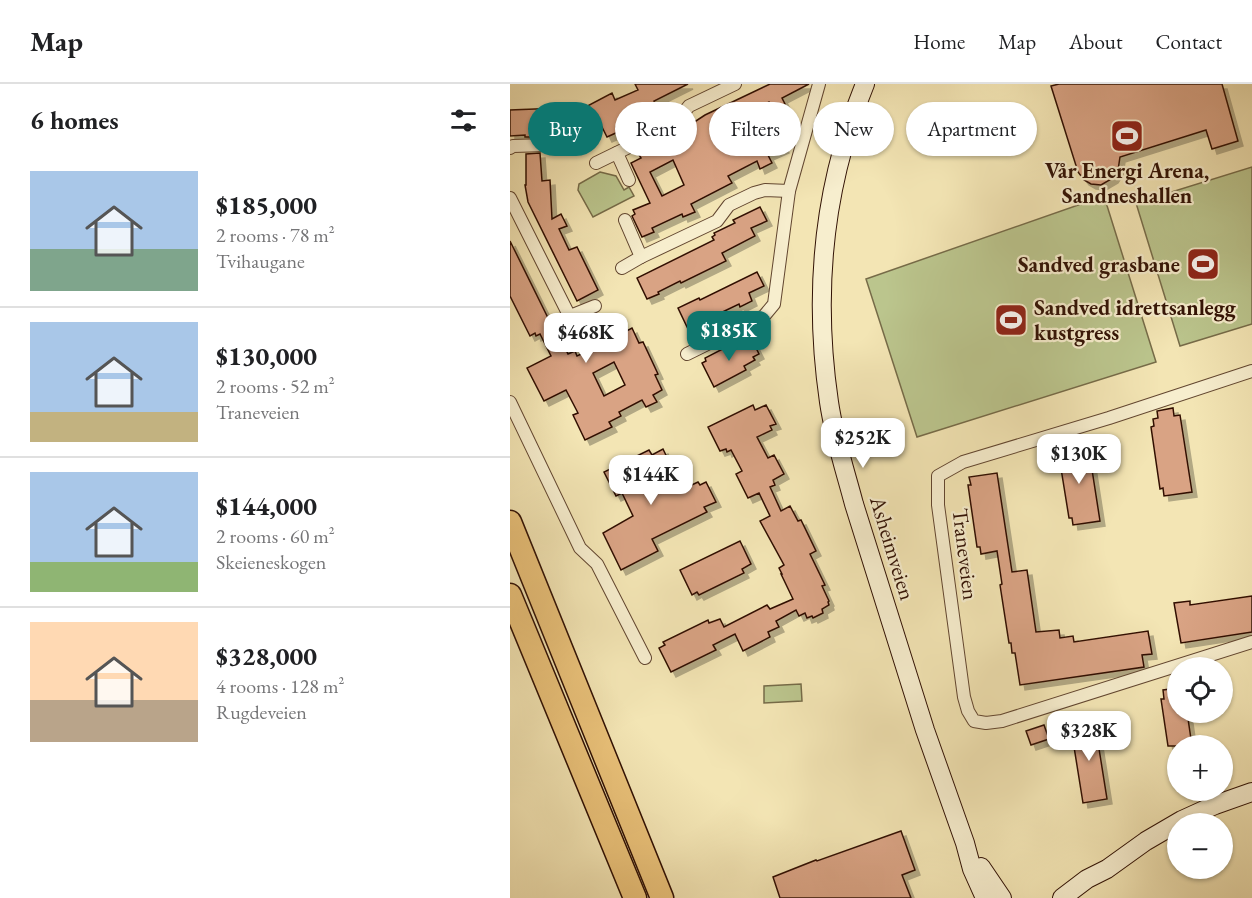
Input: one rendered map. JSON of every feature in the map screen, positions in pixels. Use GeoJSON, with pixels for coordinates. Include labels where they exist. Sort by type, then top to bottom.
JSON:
{"type":"FeatureCollection","features":[{"type":"Feature","properties":{"kind":"highway"},"geometry":{"type":"LineString","coordinates":[[510,522],[662,898]]}},
{"type":"Feature","properties":{"kind":"highway"},"geometry":{"type":"LineString","coordinates":[[510,595],[635,898]]}},
{"type":"Feature","properties":{"kind":"main road","name":"Asheimveien"},"geometry":{"type":"LineString","coordinates":[[865,84],[840,159],[825,232],[821,301],[829,404],[844,469],[925,730],[965,843],[972,870],[985,898]]}},
{"type":"Feature","properties":{"kind":"main road"},"geometry":{"type":"LineString","coordinates":[[1062,898],[1087,879],[1107,869],[1146,841],[1182,820],[1252,792]]}},
{"type":"Feature","properties":{"kind":"main road","name":"Asheimveien"},"geometry":{"type":"LineString","coordinates":[[965,843],[1002,898]]}},
{"type":"Feature","properties":{"kind":"main road"},"geometry":{"type":"LineString","coordinates":[[1080,898],[1091,889],[1107,869]]}},
{"type":"Feature","properties":{"kind":"street"},"geometry":{"type":"LineString","coordinates":[[697,102],[735,84]]}},
{"type":"Feature","properties":{"kind":"street"},"geometry":{"type":"LineString","coordinates":[[687,354],[764,316],[774,304],[789,191],[819,84]]}},
{"type":"Feature","properties":{"kind":"street"},"geometry":{"type":"LineString","coordinates":[[510,148],[528,146]]}},
{"type":"Feature","properties":{"kind":"street"},"geometry":{"type":"LineString","coordinates":[[596,163],[615,154]]}},
{"type":"Feature","properties":{"kind":"street"},"geometry":{"type":"LineString","coordinates":[[618,156],[629,180]]}},
{"type":"Feature","properties":{"kind":"street"},"geometry":{"type":"LineString","coordinates":[[622,268],[717,221],[729,205],[754,193],[765,190],[789,191]]}},
{"type":"Feature","properties":{"kind":"street"},"geometry":{"type":"LineString","coordinates":[[510,198],[578,333]]}},
{"type":"Feature","properties":{"kind":"street"},"geometry":{"type":"LineString","coordinates":[[625,220],[641,257]]}},
{"type":"Feature","properties":{"kind":"street"},"geometry":{"type":"LineString","coordinates":[[570,316],[595,306]]}},
{"type":"Feature","properties":{"kind":"street","name":"Traneveien"},"geometry":{"type":"LineString","coordinates":[[1252,371],[1109,418],[963,462],[938,476],[938,505],[964,697],[974,721],[986,723],[1002,721],[1252,642]]}},
{"type":"Feature","properties":{"kind":"street"},"geometry":{"type":"LineString","coordinates":[[510,402],[580,548],[597,564],[645,658]]}},
{"type":"Feature","properties":{"kind":"green space","name":"Sandved grasbane"},"geometry":{"type":"Polygon","coordinates":[[[1252,167],[1252,324],[1180,346],[1136,203],[1252,167]]]}},
{"type":"Feature","properties":{"kind":"green space"},"geometry":{"type":"Polygon","coordinates":[[[600,172],[616,176],[624,190],[629,187],[634,196],[593,217],[578,190],[579,184],[600,172]]]}},
{"type":"Feature","properties":{"kind":"green space","name":"Sandved idrettsanlegg kustgress"},"geometry":{"type":"Polygon","coordinates":[[[1104,196],[1156,362],[917,437],[866,279],[1104,196]]]}},
{"type":"Feature","properties":{"kind":"green space"},"geometry":{"type":"Polygon","coordinates":[[[801,684],[802,701],[764,703],[764,686],[801,684]]]}},
{"type":"Feature","properties":{"kind":"building"},"geometry":{"type":"Polygon","coordinates":[[[635,84],[688,84],[654,102],[615,102],[615,133],[607,137],[603,129],[603,102],[595,102],[612,93],[615,100],[638,90],[635,84]]]}},
{"type":"Feature","properties":{"kind":"building"},"geometry":{"type":"Polygon","coordinates":[[[770,84],[809,84],[782,98],[784,102],[732,102],[770,84]]]}},
{"type":"Feature","properties":{"kind":"building","name":"Vår Energi Arena, Sandneshallen"},"geometry":{"type":"Polygon","coordinates":[[[1059,84],[1222,84],[1238,141],[1212,149],[1206,130],[1120,157],[1118,170],[1113,178],[1101,185],[1091,184],[1084,180],[1078,172],[1051,86],[1059,84]]]}},
{"type":"Feature","properties":{"kind":"building"},"geometry":{"type":"Polygon","coordinates":[[[528,109],[528,137],[525,135],[510,136],[510,110],[528,109]]]}},
{"type":"Feature","properties":{"kind":"building"},"geometry":{"type":"Polygon","coordinates":[[[709,113],[709,156],[768,156],[772,163],[760,169],[757,161],[728,176],[732,183],[691,204],[695,212],[683,217],[682,214],[652,228],[654,232],[642,237],[632,216],[635,214],[633,210],[650,203],[631,163],[641,158],[640,156],[697,156],[697,120],[709,113]],[[673,160],[650,172],[662,196],[684,185],[673,160]]]}},
{"type":"Feature","properties":{"kind":"building"},"geometry":{"type":"Polygon","coordinates":[[[526,154],[540,156],[542,181],[550,180],[552,219],[561,214],[567,226],[559,229],[569,250],[577,247],[598,290],[577,301],[528,202],[525,185],[526,154]]]}},
{"type":"Feature","properties":{"kind":"building"},"geometry":{"type":"Polygon","coordinates":[[[760,207],[767,221],[751,228],[755,236],[722,253],[726,261],[681,283],[680,281],[647,299],[637,278],[714,240],[712,237],[714,233],[735,223],[733,220],[760,207]]]}},
{"type":"Feature","properties":{"kind":"building"},"geometry":{"type":"Polygon","coordinates":[[[510,241],[568,354],[575,351],[577,356],[603,344],[605,342],[601,335],[619,326],[623,333],[632,328],[639,343],[643,342],[658,374],[655,375],[662,390],[653,395],[657,402],[646,407],[642,400],[619,412],[621,416],[609,422],[612,427],[585,440],[573,415],[578,413],[566,390],[544,401],[527,368],[551,356],[540,334],[536,336],[535,333],[530,336],[510,296],[510,241]],[[614,362],[593,373],[604,396],[625,385],[614,362]]]}},
{"type":"Feature","properties":{"kind":"building"},"geometry":{"type":"Polygon","coordinates":[[[757,272],[764,286],[749,293],[752,301],[740,307],[739,304],[710,318],[711,321],[700,327],[698,324],[688,329],[678,308],[699,298],[700,300],[757,272]]]}},
{"type":"Feature","properties":{"kind":"building"},"geometry":{"type":"Polygon","coordinates":[[[738,341],[740,344],[746,341],[747,345],[753,342],[759,354],[753,357],[755,360],[744,366],[746,370],[714,387],[702,363],[706,361],[705,358],[738,341]]]}},
{"type":"Feature","properties":{"kind":"building"},"geometry":{"type":"Polygon","coordinates":[[[753,405],[755,410],[766,405],[776,424],[770,426],[772,430],[757,437],[768,458],[774,455],[784,474],[773,480],[775,485],[770,487],[781,511],[790,506],[798,521],[801,520],[816,551],[810,554],[825,585],[822,586],[829,605],[822,609],[823,613],[813,618],[812,616],[807,618],[805,613],[799,616],[796,610],[776,621],[779,627],[768,632],[770,637],[743,651],[735,634],[713,645],[716,650],[671,672],[659,648],[665,645],[663,642],[708,620],[709,623],[720,619],[724,627],[767,605],[770,609],[793,599],[779,568],[784,565],[760,521],[770,516],[759,493],[748,498],[736,474],[742,471],[731,450],[720,451],[708,427],[753,405]]]}},
{"type":"Feature","properties":{"kind":"building"},"geometry":{"type":"Polygon","coordinates":[[[1173,408],[1174,416],[1180,415],[1192,492],[1164,496],[1163,488],[1160,489],[1151,427],[1154,426],[1153,419],[1158,418],[1157,411],[1173,408]]]}},
{"type":"Feature","properties":{"kind":"building"},"geometry":{"type":"Polygon","coordinates":[[[1088,444],[1100,521],[1073,525],[1072,518],[1069,518],[1059,456],[1062,456],[1061,448],[1088,444]]]}},
{"type":"Feature","properties":{"kind":"building"},"geometry":{"type":"Polygon","coordinates":[[[663,449],[672,468],[666,471],[677,492],[698,482],[700,485],[706,482],[716,502],[704,507],[707,512],[652,539],[658,551],[621,570],[603,533],[633,516],[622,493],[616,496],[604,472],[649,450],[652,455],[663,449]]]}},
{"type":"Feature","properties":{"kind":"building"},"geometry":{"type":"Polygon","coordinates":[[[997,473],[1012,572],[1027,570],[1036,632],[1059,630],[1060,638],[1073,636],[1074,642],[1148,631],[1152,654],[1142,655],[1144,667],[1020,685],[1015,653],[1012,653],[1011,643],[1009,643],[997,551],[981,554],[980,547],[977,547],[968,485],[971,485],[969,477],[997,473]]]}},
{"type":"Feature","properties":{"kind":"building"},"geometry":{"type":"Polygon","coordinates":[[[740,541],[751,564],[742,569],[744,573],[699,595],[697,592],[692,595],[680,570],[740,541]]]}},
{"type":"Feature","properties":{"kind":"building"},"geometry":{"type":"Polygon","coordinates":[[[1252,596],[1252,632],[1181,643],[1174,603],[1190,601],[1190,605],[1252,596]]]}},
{"type":"Feature","properties":{"kind":"building"},"geometry":{"type":"Polygon","coordinates":[[[1167,689],[1167,723],[1189,723],[1190,735],[1167,735],[1167,739],[1161,699],[1164,699],[1163,690],[1167,689]]]}},
{"type":"Feature","properties":{"kind":"building"},"geometry":{"type":"Polygon","coordinates":[[[1102,723],[1104,735],[1097,736],[1107,799],[1083,803],[1071,728],[1102,723]]]}},
{"type":"Feature","properties":{"kind":"building"},"geometry":{"type":"Polygon","coordinates":[[[1044,725],[1049,739],[1031,745],[1026,731],[1044,725]]]}},
{"type":"Feature","properties":{"kind":"building"},"geometry":{"type":"Polygon","coordinates":[[[901,831],[915,870],[902,875],[911,898],[780,898],[773,877],[901,831]]]}},
{"type":"Feature","properties":{"kind":"place","name":"Vår Energi Arena, Sandneshallen"},"geometry":{"type":"Point","coordinates":[1127,136]}},
{"type":"Feature","properties":{"kind":"place","name":"Sandved grasbane"},"geometry":{"type":"Point","coordinates":[1203,264]}},
{"type":"Feature","properties":{"kind":"place","name":"Sandved idrettsanlegg kustgress"},"geometry":{"type":"Point","coordinates":[1011,320]}}]}
